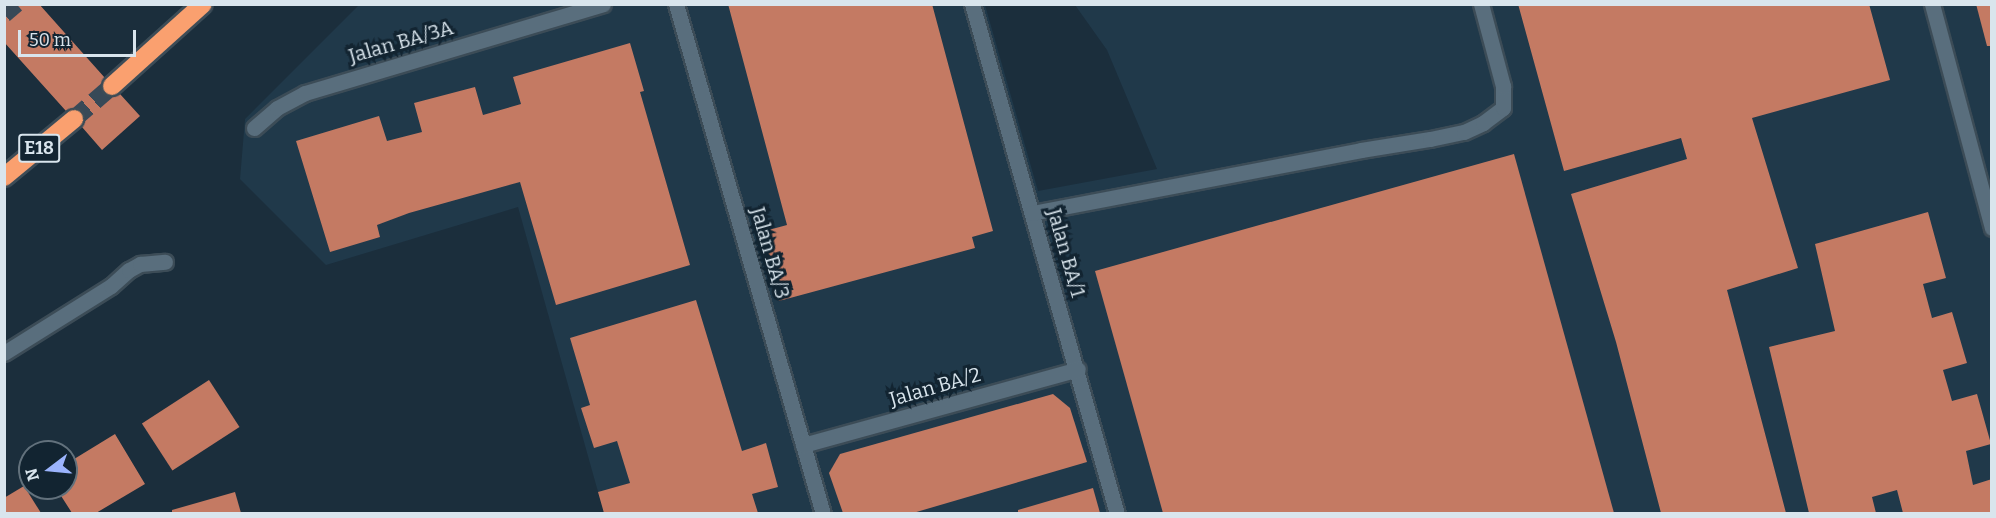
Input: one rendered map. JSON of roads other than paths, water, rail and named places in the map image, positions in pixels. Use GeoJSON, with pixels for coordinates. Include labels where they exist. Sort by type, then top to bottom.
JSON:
{"type":"FeatureCollection","features":[{"type":"Feature","properties":{"kind":"highway"},"geometry":{"type":"LineString","coordinates":[[112,86],[203,4]]}},
{"type":"Feature","properties":{"kind":"highway","name":"E18"},"geometry":{"type":"LineString","coordinates":[[4,177],[74,119]]}},
{"type":"Feature","properties":{"kind":"street","name":"Jalan BA/3A"},"geometry":{"type":"LineString","coordinates":[[254,128],[277,108],[304,93],[603,4]]}},
{"type":"Feature","properties":{"kind":"street","name":"Jalan BA/3"},"geometry":{"type":"LineString","coordinates":[[676,4],[823,513]]}},
{"type":"Feature","properties":{"kind":"street","name":"Jalan BA/1"},"geometry":{"type":"LineString","coordinates":[[972,4],[1078,369],[1117,513]]}},
{"type":"Feature","properties":{"kind":"street"},"geometry":{"type":"LineString","coordinates":[[1032,213],[1464,132],[1483,123],[1503,108],[1503,86],[1481,4]]}},
{"type":"Feature","properties":{"kind":"street"},"geometry":{"type":"LineString","coordinates":[[1932,4],[1992,228]]}},
{"type":"Feature","properties":{"kind":"street"},"geometry":{"type":"LineString","coordinates":[[4,353],[111,286],[129,270],[141,264],[165,262]]}},
{"type":"Feature","properties":{"kind":"street","name":"Jalan BA/2"},"geometry":{"type":"LineString","coordinates":[[803,445],[1078,369]]}},
{"type":"Feature","properties":{"kind":"tunnel"},"geometry":{"type":"LineString","coordinates":[[4,14],[16,4]]}},
{"type":"Feature","properties":{"kind":"tunnel"},"geometry":{"type":"LineString","coordinates":[[74,119],[112,86]]}}]}
